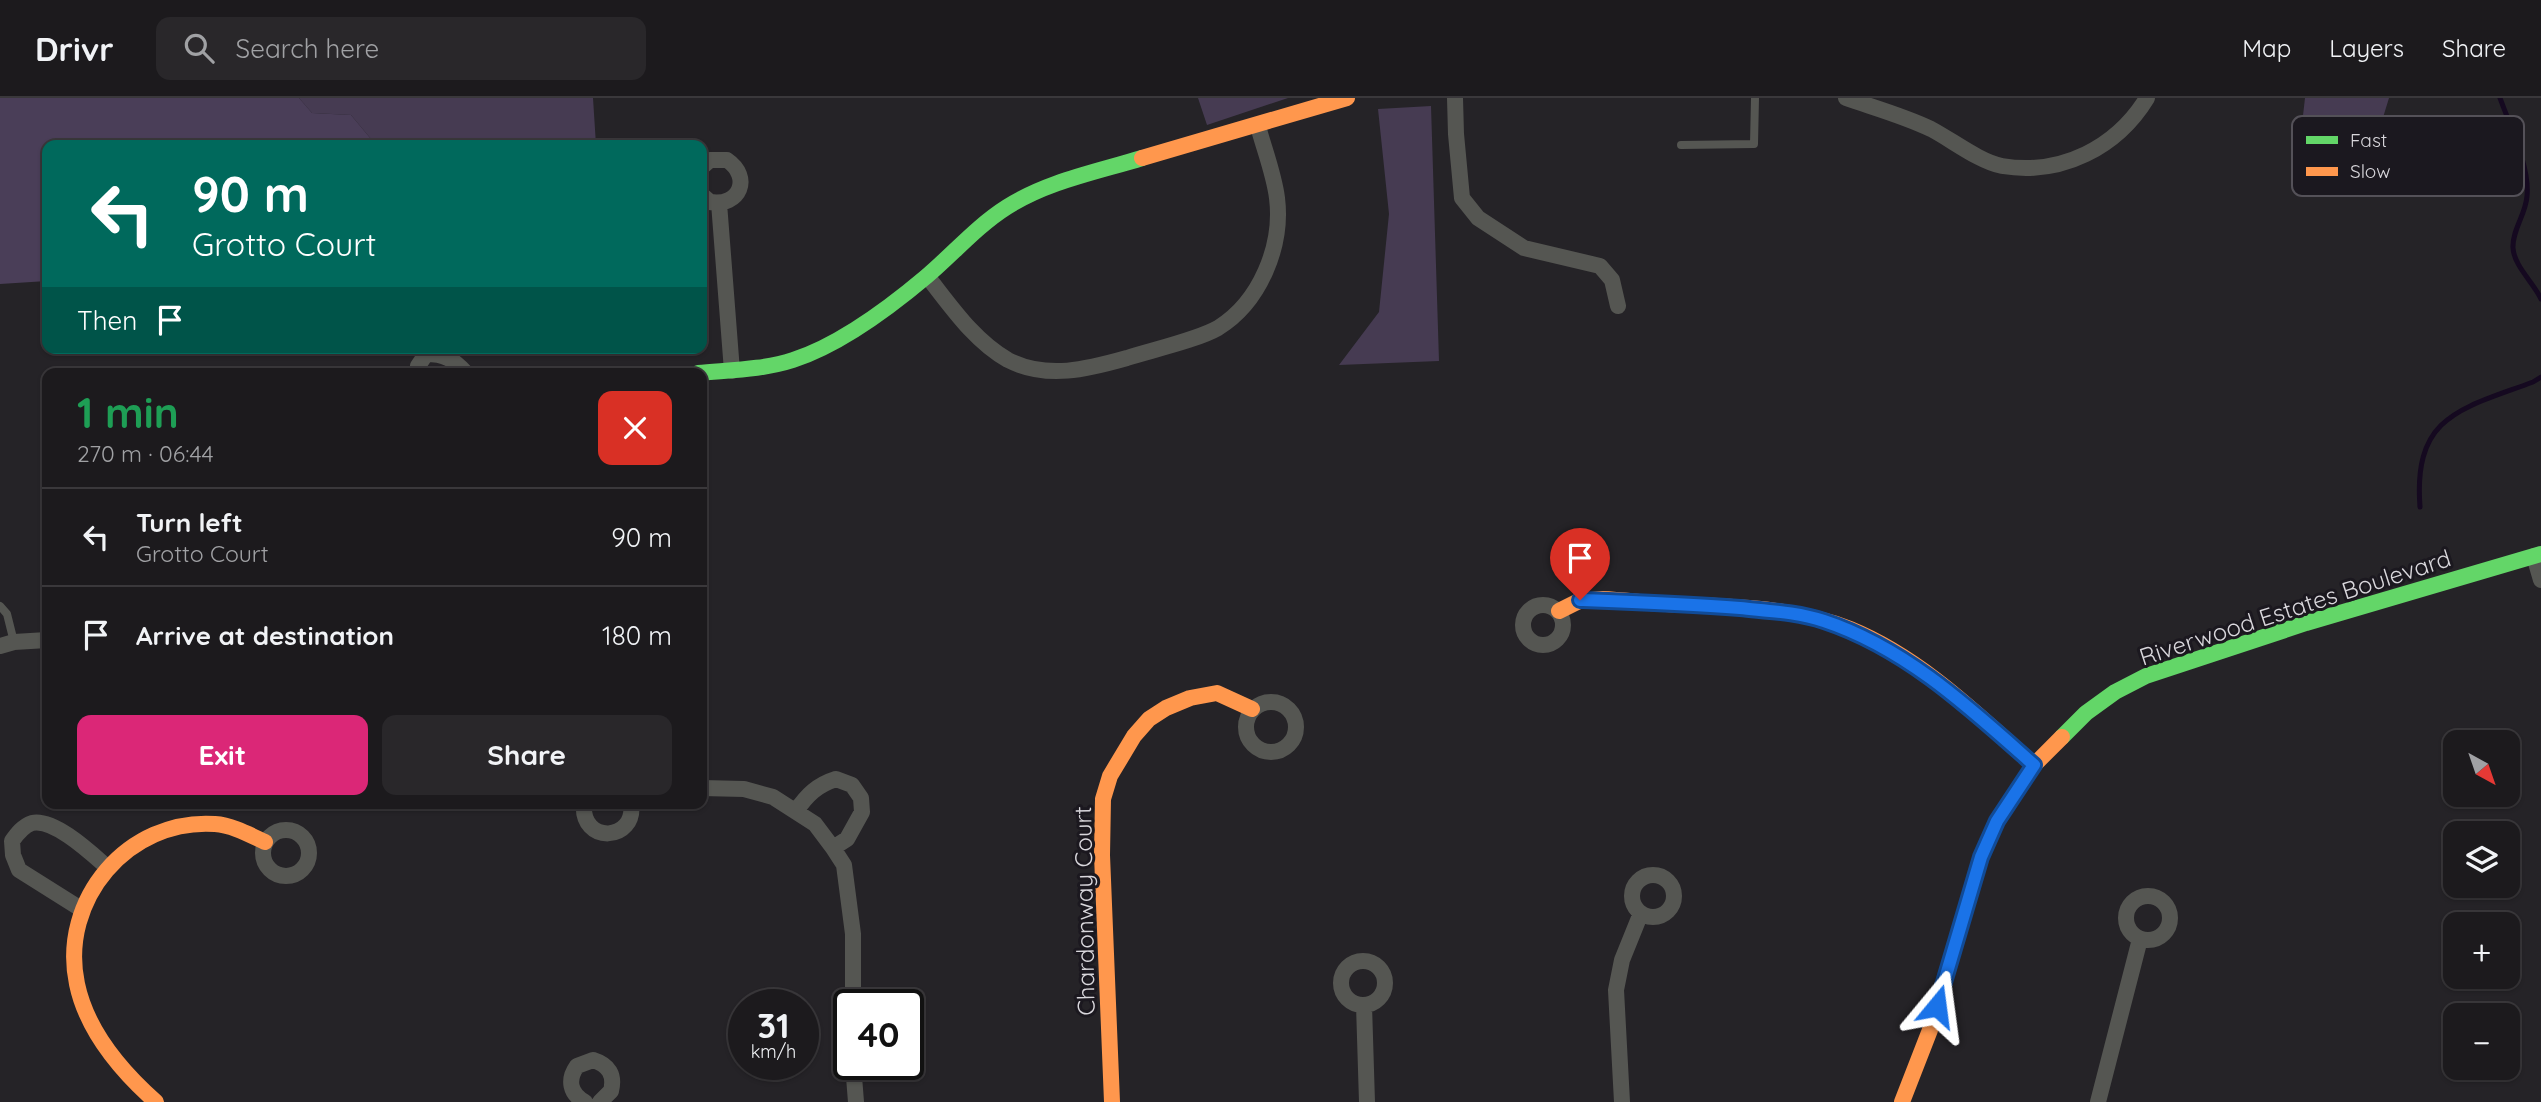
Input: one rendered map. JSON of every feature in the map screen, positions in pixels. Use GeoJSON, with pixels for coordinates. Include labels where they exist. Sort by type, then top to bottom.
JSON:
{"type":"FeatureCollection","features":[{"type":"Feature","properties":{"kind":"street"},"geometry":{"type":"LineString","coordinates":[[707,372],[764,368],[794,360],[845,337],[927,276],[979,227],[1008,205],[1048,187],[1346,98]]}},
{"type":"Feature","properties":{"kind":"street"},"geometry":{"type":"LineString","coordinates":[[1455,98],[1462,198],[1478,218],[1524,248],[1600,266],[1612,280],[1618,306]]}},
{"type":"Feature","properties":{"kind":"street"},"geometry":{"type":"LineString","coordinates":[[1846,98],[1910,120],[2001,166],[2028,167],[2055,166],[2086,156],[2112,139],[2135,118],[2147,98]]}},
{"type":"Feature","properties":{"kind":"street"},"geometry":{"type":"LineString","coordinates":[[927,276],[964,322],[988,345],[1009,360],[1059,373],[1087,369],[1217,329],[1240,311],[1256,288],[1269,264],[1277,230],[1277,198],[1258,126]]}},
{"type":"Feature","properties":{"kind":"street"},"geometry":{"type":"LineString","coordinates":[[707,163],[710,160],[727,160],[739,172],[739,189],[735,196],[719,203],[707,199]]}},
{"type":"Feature","properties":{"kind":"street"},"geometry":{"type":"LineString","coordinates":[[719,203],[732,371]]}},
{"type":"Feature","properties":{"kind":"street"},"geometry":{"type":"LineString","coordinates":[[441,354],[451,358],[461,368]]}},
{"type":"Feature","properties":{"kind":"street"},"geometry":{"type":"LineString","coordinates":[[2537,555],[2541,580]]}},
{"type":"Feature","properties":{"kind":"street","name":"Riverwood Estates Boulevard"},"geometry":{"type":"LineString","coordinates":[[1902,1102],[1930,1030],[1981,857],[1997,821],[2034,765],[2086,713],[2115,692],[2146,676],[2306,623],[2537,555]]}},
{"type":"Feature","properties":{"kind":"street"},"geometry":{"type":"LineString","coordinates":[[1559,611],[1580,600],[1731,607],[1791,613],[1822,620],[1853,631],[1887,648],[1977,715],[2034,765]]}},
{"type":"Feature","properties":{"kind":"street"},"geometry":{"type":"LineString","coordinates":[[7,644],[42,640]]}},
{"type":"Feature","properties":{"kind":"street","name":"Chardonway Court"},"geometry":{"type":"LineString","coordinates":[[1112,1102],[1102,835],[1103,799],[1110,776],[1134,736],[1149,719],[1166,708],[1190,698],[1217,693],[1252,709]]}},
{"type":"Feature","properties":{"kind":"street"},"geometry":{"type":"LineString","coordinates":[[796,811],[806,797],[821,784],[836,779],[852,785],[862,798],[862,812],[847,839],[833,848]]}},
{"type":"Feature","properties":{"kind":"street"},"geometry":{"type":"LineString","coordinates":[[707,788],[744,789],[773,797],[815,824],[833,848],[844,865],[853,934],[853,989]]}},
{"type":"Feature","properties":{"kind":"street"},"geometry":{"type":"LineString","coordinates":[[583,809],[586,821],[592,829],[610,834],[627,825],[634,809]]}},
{"type":"Feature","properties":{"kind":"street"},"geometry":{"type":"LineString","coordinates":[[81,909],[19,870],[13,855],[12,841],[22,829],[33,823],[46,824],[65,834],[107,867]]}},
{"type":"Feature","properties":{"kind":"street"},"geometry":{"type":"LineString","coordinates":[[156,1102],[117,1065],[81,1000],[74,956],[75,933],[81,909],[107,867],[132,845],[155,833],[175,827],[217,824],[265,842]]}},
{"type":"Feature","properties":{"kind":"street"},"geometry":{"type":"LineString","coordinates":[[1622,1102],[1616,990],[1622,960],[1641,914]]}},
{"type":"Feature","properties":{"kind":"street"},"geometry":{"type":"LineString","coordinates":[[2098,1102],[2140,939]]}},
{"type":"Feature","properties":{"kind":"street"},"geometry":{"type":"LineString","coordinates":[[1364,1005],[1367,1102]]}},
{"type":"Feature","properties":{"kind":"street"},"geometry":{"type":"LineString","coordinates":[[585,1102],[571,1089],[570,1081],[578,1066],[593,1060],[608,1068],[612,1075],[611,1091],[600,1102]]}},
{"type":"Feature","properties":{"kind":"street"},"geometry":{"type":"LineString","coordinates":[[854,1080],[856,1102]]}},
{"type":"Feature","properties":{"kind":"lane"},"geometry":{"type":"LineString","coordinates":[[1681,145],[1754,144],[1755,98]]}},
{"type":"Feature","properties":{"kind":"lane"},"geometry":{"type":"LineString","coordinates":[[0,606],[8,614],[7,644]]}},
{"type":"Feature","properties":{"kind":"shaded area"},"geometry":{"type":"Polygon","coordinates":[[[0,98],[299,98],[312,113],[351,115],[372,140],[42,140],[42,281],[0,284],[0,98]]]}},
{"type":"Feature","properties":{"kind":"shaded area"},"geometry":{"type":"Polygon","coordinates":[[[299,98],[593,98],[596,140],[372,140],[351,115],[312,113],[299,98]]]}},
{"type":"Feature","properties":{"kind":"shaded area"},"geometry":{"type":"Polygon","coordinates":[[[1198,98],[1288,98],[1207,125],[1198,98]]]}},
{"type":"Feature","properties":{"kind":"shaded area"},"geometry":{"type":"Polygon","coordinates":[[[2305,98],[2389,98],[2383,116],[2303,116],[2305,98]]]}},
{"type":"Feature","properties":{"kind":"shaded area"},"geometry":{"type":"Polygon","coordinates":[[[1431,106],[1439,361],[1339,365],[1379,312],[1389,214],[1378,109],[1431,106]]]}},
{"type":"Feature","properties":{"kind":"waterway"},"geometry":{"type":"LineString","coordinates":[[2500,98],[2507,116]]}},
{"type":"Feature","properties":{"kind":"waterway"},"geometry":{"type":"LineString","coordinates":[[2524,168],[2527,196],[2513,248],[2520,268],[2541,299]]}},
{"type":"Feature","properties":{"kind":"waterway"},"geometry":{"type":"LineString","coordinates":[[2420,507],[2420,476],[2425,452],[2434,434],[2447,420],[2464,409],[2541,377]]}},
{"type":"Feature","properties":{"kind":"traffic: fast"},"geometry":{"type":"LineString","coordinates":[[707,372],[769,366],[793,360],[828,345],[897,301],[1007,207],[1039,190],[1142,158]]}},
{"type":"Feature","properties":{"kind":"traffic: fast"},"geometry":{"type":"LineString","coordinates":[[2062,737],[2086,713],[2115,692],[2146,676],[2306,623],[2541,554]]}},
{"type":"Feature","properties":{"kind":"traffic: slow"},"geometry":{"type":"LineString","coordinates":[[1142,158],[1347,98]]}},
{"type":"Feature","properties":{"kind":"traffic: slow"},"geometry":{"type":"LineString","coordinates":[[1559,611],[1579,601],[1603,599],[1760,609],[1828,621],[1876,641],[1901,655],[1948,689],[2034,765]]}},
{"type":"Feature","properties":{"kind":"traffic: slow"},"geometry":{"type":"LineString","coordinates":[[1112,1102],[1102,855],[1103,799],[1110,776],[1134,736],[1149,719],[1166,708],[1190,698],[1217,693],[1252,709]]}},
{"type":"Feature","properties":{"kind":"traffic: slow"},"geometry":{"type":"LineString","coordinates":[[1902,1102],[1930,1030],[1981,857],[1997,821],[2034,765],[2062,737]]}},
{"type":"Feature","properties":{"kind":"traffic: slow"},"geometry":{"type":"LineString","coordinates":[[156,1102],[118,1064],[97,1034],[82,1002],[74,953],[79,923],[90,895],[107,870],[128,850],[154,835],[183,826],[221,825],[265,842]]}},
{"type":"Feature","properties":{"kind":"route"},"geometry":{"type":"LineString","coordinates":[[1580,600],[1791,613],[1837,625],[1887,648],[1930,678],[2034,765],[1997,821],[1981,857],[1937,1006]]}}]}
